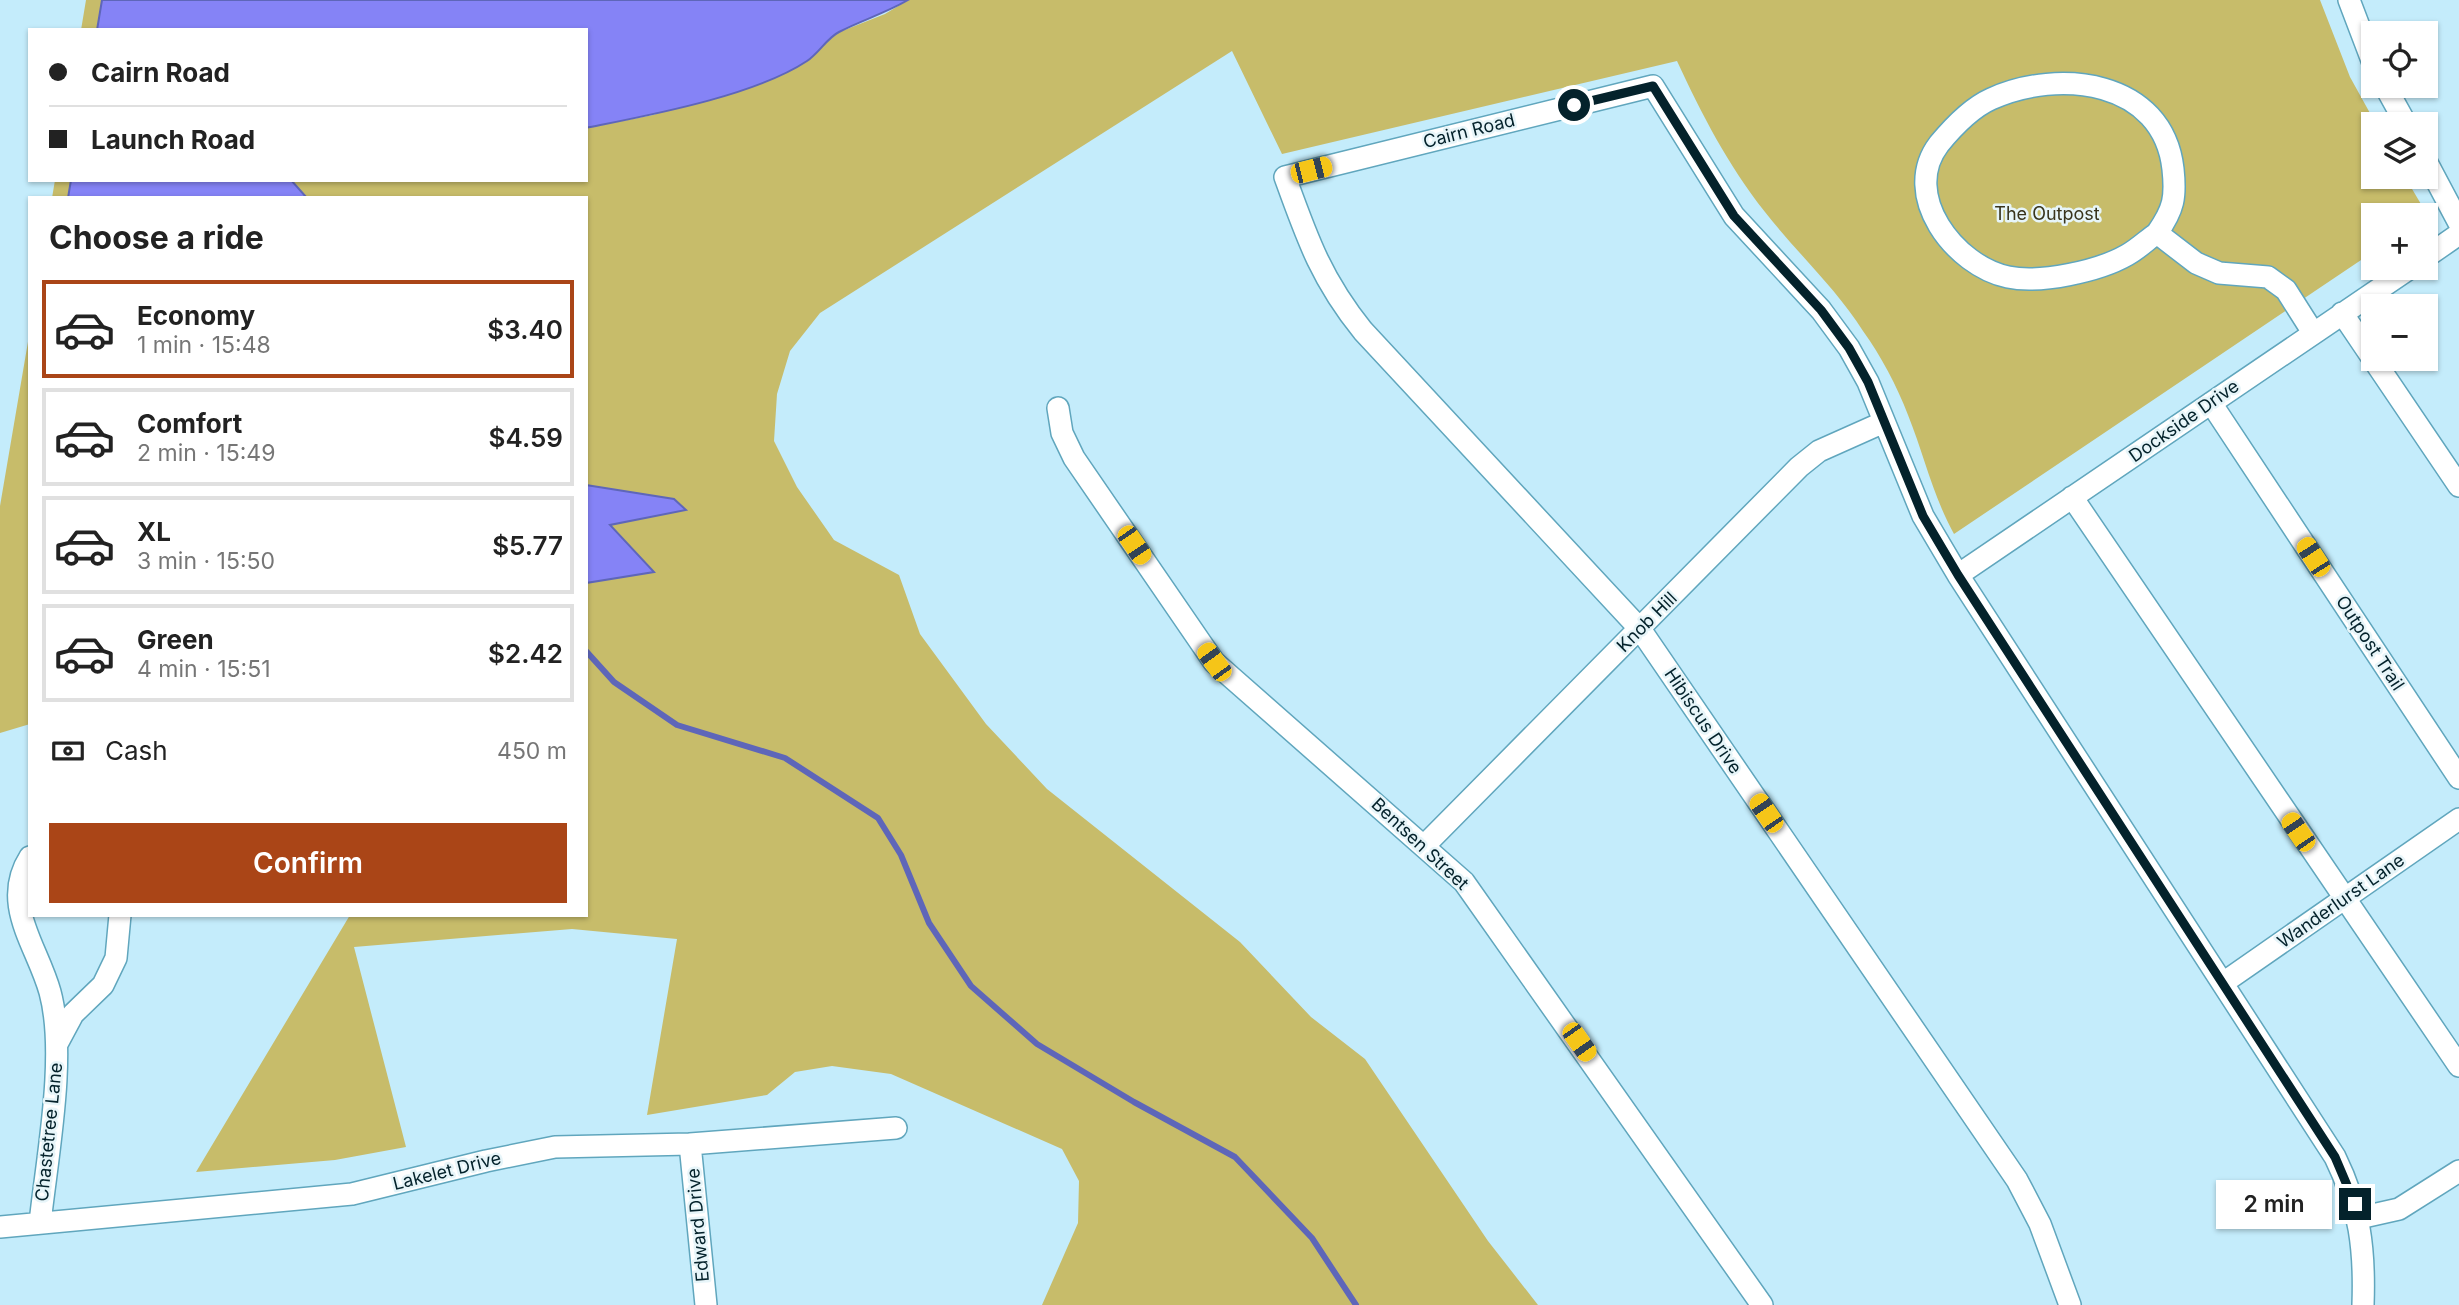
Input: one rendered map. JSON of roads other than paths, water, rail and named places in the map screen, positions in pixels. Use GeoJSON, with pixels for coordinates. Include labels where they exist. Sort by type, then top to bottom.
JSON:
{"type":"FeatureCollection","features":[{"type":"Feature","properties":{"kind":"street"},"geometry":{"type":"LineString","coordinates":[[2349,0],[2361,32]]}},
{"type":"Feature","properties":{"kind":"street"},"geometry":{"type":"LineString","coordinates":[[2059,83],[2085,84],[2113,93],[2139,104],[2162,128],[2172,161],[2176,195],[2168,217],[2157,233],[2127,256],[2086,270],[2044,279],[2008,278],[1976,264],[1951,244],[1932,215],[1926,184],[1934,150],[1953,126],[1990,99],[2059,83]]}},
{"type":"Feature","properties":{"kind":"street","name":"Cairn Road"},"geometry":{"type":"LineString","coordinates":[[1284,177],[1653,86],[1734,216],[1821,310],[1849,348],[1868,382],[1884,422]]}},
{"type":"Feature","properties":{"kind":"street","name":"Hibiscus Drive"},"geometry":{"type":"LineString","coordinates":[[1284,177],[1314,256],[1335,296],[1363,331],[1640,629],[2017,1180],[2040,1224],[2070,1305]]}},
{"type":"Feature","properties":{"kind":"street"},"geometry":{"type":"LineString","coordinates":[[2438,184],[2459,223]]}},
{"type":"Feature","properties":{"kind":"street"},"geometry":{"type":"LineString","coordinates":[[2157,233],[2196,263],[2219,273],[2268,277],[2286,290],[2312,331]]}},
{"type":"Feature","properties":{"kind":"street"},"geometry":{"type":"LineString","coordinates":[[2438,249],[2459,234]]}},
{"type":"Feature","properties":{"kind":"street","name":"Dockside Drive"},"geometry":{"type":"LineString","coordinates":[[1958,575],[2312,331],[2392,280]]}},
{"type":"Feature","properties":{"kind":"street"},"geometry":{"type":"LineString","coordinates":[[2342,313],[2459,486]]}},
{"type":"Feature","properties":{"kind":"street","name":"Outpost Trail"},"geometry":{"type":"LineString","coordinates":[[2211,403],[2459,778]]}},
{"type":"Feature","properties":{"kind":"street","name":"Bentsen Street"},"geometry":{"type":"LineString","coordinates":[[1058,408],[1062,433],[1074,458],[1214,662],[1464,882],[1485,908],[1762,1305]]}},
{"type":"Feature","properties":{"kind":"street"},"geometry":{"type":"LineString","coordinates":[[1884,422],[1923,516],[1958,575],[2335,1157],[2351,1190],[2359,1218],[2363,1305]]}},
{"type":"Feature","properties":{"kind":"street","name":"Knob Hill"},"geometry":{"type":"LineString","coordinates":[[1425,845],[1798,467],[1819,451],[1884,422]]}},
{"type":"Feature","properties":{"kind":"street"},"geometry":{"type":"LineString","coordinates":[[2072,497],[2459,1066]]}},
{"type":"Feature","properties":{"kind":"street","name":"Wanderlurst Lane"},"geometry":{"type":"LineString","coordinates":[[2222,983],[2459,819]]}},
{"type":"Feature","properties":{"kind":"street","name":"Chastetree Lane"},"geometry":{"type":"LineString","coordinates":[[28,861],[15,884],[17,907],[50,992],[58,1042],[40,1223]]}},
{"type":"Feature","properties":{"kind":"street","name":"Chastetree Lane"},"geometry":{"type":"LineString","coordinates":[[58,1042],[73,1014],[103,985],[116,958],[120,917]]}},
{"type":"Feature","properties":{"kind":"street","name":"Lakelet Drive"},"geometry":{"type":"LineString","coordinates":[[0,1227],[352,1194],[555,1147],[690,1144],[896,1128]]}},
{"type":"Feature","properties":{"kind":"street","name":"Edward Drive"},"geometry":{"type":"LineString","coordinates":[[690,1144],[706,1305]]}},
{"type":"Feature","properties":{"kind":"street"},"geometry":{"type":"LineString","coordinates":[[2359,1218],[2399,1209],[2459,1171]]}},
{"type":"Feature","properties":{"kind":"waterway"},"geometry":{"type":"LineString","coordinates":[[588,653],[614,682],[677,725],[785,758],[878,818],[901,855],[929,923],[971,986],[1037,1044],[1134,1102],[1235,1157],[1312,1238],[1356,1305]]}},
{"type":"Feature","properties":{"kind":"park label","name":"The Outpost"},"geometry":{"type":"Point","coordinates":[2047,214]}}]}
